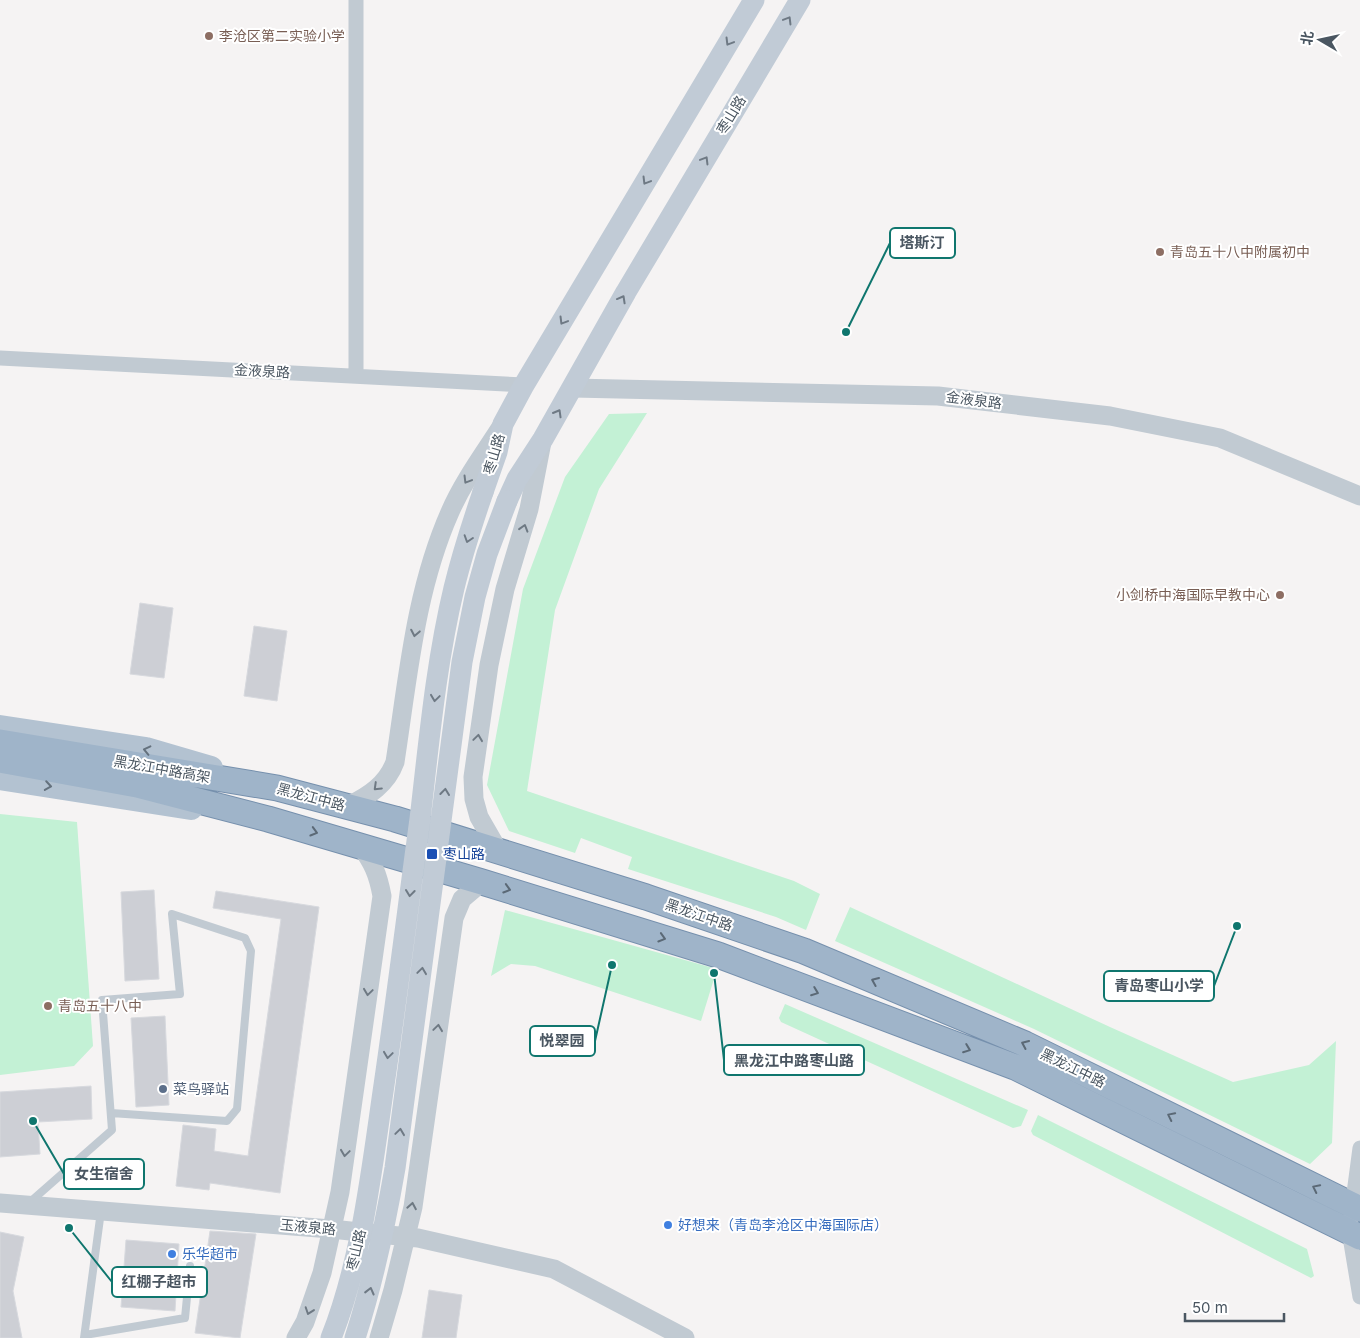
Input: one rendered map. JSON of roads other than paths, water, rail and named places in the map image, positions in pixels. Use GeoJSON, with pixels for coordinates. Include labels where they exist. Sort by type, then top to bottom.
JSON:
{"type":"FeatureCollection","features":[{"type":"Feature","properties":{"kind":"highway"},"geometry":{"type":"LineString","coordinates":[[0,742],[46,758]]}},
{"type":"Feature","properties":{"kind":"highway","name":"黑龙江中路高架"},"geometry":{"type":"LineString","coordinates":[[46,758],[277,788]]}},
{"type":"Feature","properties":{"kind":"highway","name":"黑龙江中路高架"},"geometry":{"type":"LineString","coordinates":[[46,758],[137,785],[268,819]]}},
{"type":"Feature","properties":{"kind":"highway"},"geometry":{"type":"LineString","coordinates":[[0,760],[46,758]]}},
{"type":"Feature","properties":{"kind":"highway","name":"黑龙江中路"},"geometry":{"type":"LineString","coordinates":[[277,788],[348,806],[498,850],[646,897],[812,955],[1025,1044],[1356,1207]]}},
{"type":"Feature","properties":{"kind":"highway","name":"黑龙江中路"},"geometry":{"type":"LineString","coordinates":[[268,819],[360,845],[718,955],[1015,1067],[1354,1234]]}},
{"type":"Feature","properties":{"kind":"main road","name":"枣山路"},"geometry":{"type":"LineString","coordinates":[[331,1338],[349,1282],[373,1164],[400,974],[441,657],[464,548],[496,452],[503,424],[524,385],[754,0]]}},
{"type":"Feature","properties":{"kind":"main road","name":"枣山路"},"geometry":{"type":"LineString","coordinates":[[355,1338],[368,1297],[383,1236],[395,1168],[462,662],[482,572],[506,501],[516,478],[543,439],[630,284],[800,0]]}},
{"type":"Feature","properties":{"kind":"main road","name":"黑龙江中路"},"geometry":{"type":"LineString","coordinates":[[0,728],[146,749],[277,788]]}},
{"type":"Feature","properties":{"kind":"main road","name":"黑龙江中路"},"geometry":{"type":"LineString","coordinates":[[0,778],[268,819]]}},
{"type":"Feature","properties":{"kind":"street"},"geometry":{"type":"LineString","coordinates":[[356,0],[356,376]]}},
{"type":"Feature","properties":{"kind":"street","name":"金液泉路"},"geometry":{"type":"LineString","coordinates":[[0,358],[524,385]]}},
{"type":"Feature","properties":{"kind":"street","name":"金液泉路"},"geometry":{"type":"LineString","coordinates":[[573,388],[938,396],[1110,416],[1220,438],[1360,496]]}},
{"type":"Feature","properties":{"kind":"street","name":"枣山路"},"geometry":{"type":"LineString","coordinates":[[348,806],[366,797],[377,788],[393,769],[415,630],[435,551],[450,512],[466,481],[503,424]]}},
{"type":"Feature","properties":{"kind":"street","name":"枣山路"},"geometry":{"type":"LineString","coordinates":[[498,850],[479,817],[474,799],[473,777],[488,665],[505,589],[529,509],[543,439]]}},
{"type":"Feature","properties":{"kind":"street","name":"枣山路"},"geometry":{"type":"LineString","coordinates":[[296,1338],[305,1322],[322,1273],[330,1229],[340,1192],[382,896],[373,862],[360,845]]}},
{"type":"Feature","properties":{"kind":"street"},"geometry":{"type":"LineString","coordinates":[[379,1338],[406,1237],[412,1207],[454,918],[462,899],[482,882]]}},
{"type":"Feature","properties":{"kind":"street"},"geometry":{"type":"LineString","coordinates":[[1359,1159],[1354,1234],[1360,1297]]}},
{"type":"Feature","properties":{"kind":"street","name":"玉液泉路"},"geometry":{"type":"LineString","coordinates":[[0,1203],[330,1229],[406,1237],[554,1269],[685,1338]]}},
{"type":"Feature","properties":{"kind":"lane"},"geometry":{"type":"LineString","coordinates":[[27,1205],[112,1130],[102,1000],[180,994],[172,914],[245,938],[251,951],[237,1109],[227,1121],[111,1113]]}},
{"type":"Feature","properties":{"kind":"lane"},"geometry":{"type":"LineString","coordinates":[[101,1212],[84,1336],[185,1318],[190,1266]]}},
{"type":"Feature","properties":{"kind":"place","name":"李沧区第二实验小学"},"geometry":{"type":"Point","coordinates":[209,36]}},
{"type":"Feature","properties":{"kind":"place","name":"青岛五十八中附属初中"},"geometry":{"type":"Point","coordinates":[1160,252]}},
{"type":"Feature","properties":{"kind":"place","name":"塔斯汀"},"geometry":{"type":"Point","coordinates":[846,332]}},
{"type":"Feature","properties":{"kind":"place","name":"小剑桥中海国际早教中心"},"geometry":{"type":"Point","coordinates":[1280,595]}},
{"type":"Feature","properties":{"kind":"place","name":"枣山路"},"geometry":{"type":"Point","coordinates":[432,854]}},
{"type":"Feature","properties":{"kind":"place","name":"青岛枣山小学"},"geometry":{"type":"Point","coordinates":[1237,926]}},
{"type":"Feature","properties":{"kind":"place","name":"悦翠园"},"geometry":{"type":"Point","coordinates":[612,965]}},
{"type":"Feature","properties":{"kind":"place","name":"黑龙江中路枣山路"},"geometry":{"type":"Point","coordinates":[714,973]}},
{"type":"Feature","properties":{"kind":"place","name":"青岛五十八中"},"geometry":{"type":"Point","coordinates":[48,1006]}},
{"type":"Feature","properties":{"kind":"place","name":"菜鸟驿站"},"geometry":{"type":"Point","coordinates":[163,1089]}},
{"type":"Feature","properties":{"kind":"place","name":"女生宿舍"},"geometry":{"type":"Point","coordinates":[33,1121]}},
{"type":"Feature","properties":{"kind":"place","name":"好想来（青岛李沧区中海国际店）"},"geometry":{"type":"Point","coordinates":[668,1225]}},
{"type":"Feature","properties":{"kind":"place","name":"红棚子超市"},"geometry":{"type":"Point","coordinates":[69,1228]}},
{"type":"Feature","properties":{"kind":"place","name":"乐华超市"},"geometry":{"type":"Point","coordinates":[172,1254]}}]}
